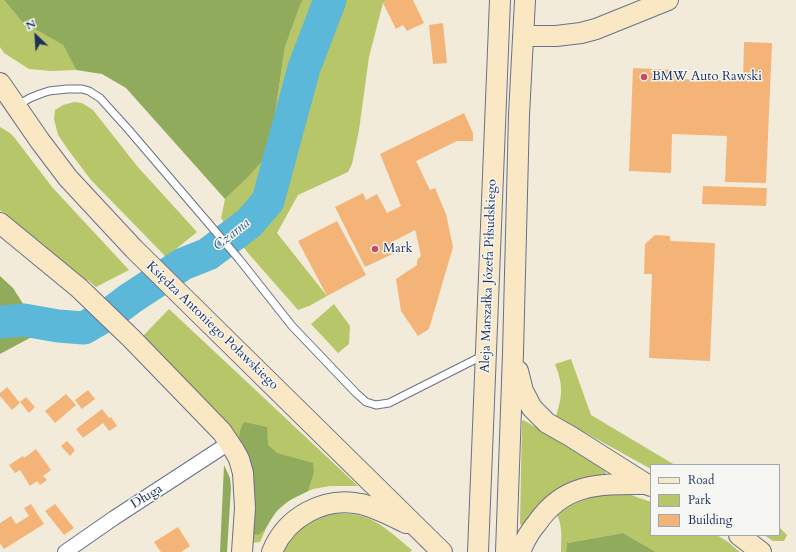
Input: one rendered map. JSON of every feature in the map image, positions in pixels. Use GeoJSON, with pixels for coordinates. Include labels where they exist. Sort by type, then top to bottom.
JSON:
{"type":"FeatureCollection","features":[{"type":"Feature","properties":{"kind":"main road","name":"Aleja Marszałka Józefa Piłsudskiego"},"geometry":{"type":"LineString","coordinates":[[478,552],[500,0]]}},
{"type":"Feature","properties":{"kind":"main road","name":"Aleja Marszałka Józefa Piłsudskiego"},"geometry":{"type":"LineString","coordinates":[[506,552],[518,160],[525,0]]}},
{"type":"Feature","properties":{"kind":"main road"},"geometry":{"type":"LineString","coordinates":[[523,36],[556,36],[581,33],[596,29],[668,0]]}},
{"type":"Feature","properties":{"kind":"main road","name":"Księdza Antoniego Poławskiego"},"geometry":{"type":"LineString","coordinates":[[0,84],[8,108],[51,156],[68,178],[134,249],[442,552]]}},
{"type":"Feature","properties":{"kind":"main road"},"geometry":{"type":"LineString","coordinates":[[0,223],[79,288],[132,339],[214,423],[230,443],[239,459],[243,473],[245,508],[242,552]]}},
{"type":"Feature","properties":{"kind":"main road"},"geometry":{"type":"LineString","coordinates":[[513,353],[523,391],[532,408],[547,423],[648,485]]}},
{"type":"Feature","properties":{"kind":"main road"},"geometry":{"type":"LineString","coordinates":[[520,552],[531,530],[547,510],[558,500],[568,494],[582,488],[597,485],[648,485]]}},
{"type":"Feature","properties":{"kind":"main road"},"geometry":{"type":"LineString","coordinates":[[272,552],[281,535],[295,520],[317,507],[329,504],[353,503],[366,506],[417,528]]}},
{"type":"Feature","properties":{"kind":"main road"},"geometry":{"type":"LineString","coordinates":[[740,536],[761,552]]}},
{"type":"Feature","properties":{"kind":"street","name":"Długa"},"geometry":{"type":"LineString","coordinates":[[65,552],[114,518],[230,443]]}},
{"type":"Feature","properties":{"kind":"lane"},"geometry":{"type":"LineString","coordinates":[[8,108],[49,91],[74,88],[82,89],[100,98],[239,259],[292,326],[366,402],[376,405],[390,403],[486,354]]}},
{"type":"Feature","properties":{"kind":"green space"},"geometry":{"type":"Polygon","coordinates":[[[0,0],[4,0],[22,22],[63,45],[76,70],[51,71],[29,69],[4,53],[0,47],[0,0]]]}},
{"type":"Feature","properties":{"kind":"green space"},"geometry":{"type":"Polygon","coordinates":[[[4,0],[303,0],[285,47],[275,114],[264,159],[225,199],[126,88],[102,74],[76,70],[63,45],[22,22],[4,0]]]}},
{"type":"Feature","properties":{"kind":"green space"},"geometry":{"type":"Polygon","coordinates":[[[303,0],[388,0],[383,3],[369,57],[359,130],[352,164],[348,172],[298,195],[277,233],[327,296],[298,310],[248,253],[221,218],[225,199],[245,180],[275,114],[285,47],[300,4],[303,0]]]}},
{"type":"Feature","properties":{"kind":"green space"},"geometry":{"type":"Polygon","coordinates":[[[74,102],[82,103],[93,110],[137,166],[197,232],[166,257],[91,180],[58,135],[54,119],[55,110],[63,105],[74,102]]]}},
{"type":"Feature","properties":{"kind":"green space"},"geometry":{"type":"Polygon","coordinates":[[[0,127],[14,137],[52,187],[129,270],[96,287],[88,280],[83,284],[0,210],[0,127]]]}},
{"type":"Feature","properties":{"kind":"green space"},"geometry":{"type":"Polygon","coordinates":[[[0,276],[13,288],[41,332],[0,354],[0,276]]]}},
{"type":"Feature","properties":{"kind":"green space"},"geometry":{"type":"Polygon","coordinates":[[[334,304],[350,326],[349,344],[338,353],[311,324],[334,304]]]}},
{"type":"Feature","properties":{"kind":"green space"},"geometry":{"type":"Polygon","coordinates":[[[169,309],[358,486],[330,486],[313,489],[291,499],[277,511],[269,522],[260,542],[250,543],[252,472],[142,337],[169,309]]]}},
{"type":"Feature","properties":{"kind":"green space"},"geometry":{"type":"Polygon","coordinates":[[[571,359],[591,415],[673,464],[650,464],[650,468],[556,416],[560,402],[561,384],[555,364],[571,359]]]}},
{"type":"Feature","properties":{"kind":"green space"},"geometry":{"type":"Polygon","coordinates":[[[523,420],[605,471],[606,474],[582,480],[537,507],[521,525],[520,523],[523,420]]]}},
{"type":"Feature","properties":{"kind":"green space"},"geometry":{"type":"Polygon","coordinates":[[[244,422],[267,427],[268,445],[277,453],[313,463],[314,472],[308,491],[290,500],[279,508],[259,535],[251,534],[239,436],[244,422]]]}},
{"type":"Feature","properties":{"kind":"green space"},"geometry":{"type":"Polygon","coordinates":[[[224,465],[230,478],[231,488],[227,552],[220,552],[224,465]]]}},
{"type":"Feature","properties":{"kind":"green space"},"geometry":{"type":"Polygon","coordinates":[[[607,493],[631,495],[650,502],[650,536],[719,536],[740,552],[656,552],[623,533],[567,543],[566,552],[561,552],[561,528],[557,515],[570,505],[586,498],[607,493]]]}},
{"type":"Feature","properties":{"kind":"green space"},"geometry":{"type":"Polygon","coordinates":[[[345,513],[376,522],[412,550],[410,552],[283,552],[292,538],[302,528],[315,520],[331,514],[345,513]]]}},
{"type":"Feature","properties":{"kind":"green space"},"geometry":{"type":"Polygon","coordinates":[[[780,528],[787,535],[784,541],[773,541],[766,536],[780,536],[780,528]]]}},
{"type":"Feature","properties":{"kind":"green space"},"geometry":{"type":"Polygon","coordinates":[[[623,533],[656,552],[566,552],[567,543],[623,533]]]}},
{"type":"Feature","properties":{"kind":"water"},"geometry":{"type":"Polygon","coordinates":[[[0,315],[41,317],[69,323],[81,322],[90,319],[99,327],[88,332],[81,333],[29,327],[0,326],[0,315]]]}},
{"type":"Feature","properties":{"kind":"building"},"geometry":{"type":"Polygon","coordinates":[[[388,0],[413,0],[424,23],[407,31],[403,25],[396,29],[383,3],[388,0]]]}},
{"type":"Feature","properties":{"kind":"building"},"geometry":{"type":"Polygon","coordinates":[[[443,23],[447,63],[433,64],[429,25],[443,23]]]}},
{"type":"Feature","properties":{"kind":"building"},"geometry":{"type":"Polygon","coordinates":[[[744,42],[772,43],[766,183],[725,182],[727,136],[672,134],[671,173],[629,171],[633,68],[675,70],[674,79],[743,81],[744,42]]]}},
{"type":"Feature","properties":{"kind":"building"},"geometry":{"type":"Polygon","coordinates":[[[464,113],[473,133],[473,141],[457,141],[416,161],[430,190],[435,188],[446,214],[453,247],[429,329],[418,336],[401,311],[396,279],[417,265],[417,260],[421,256],[415,230],[392,242],[397,252],[365,267],[335,207],[363,193],[366,200],[377,194],[387,213],[401,206],[380,154],[464,113]]]}},
{"type":"Feature","properties":{"kind":"building"},"geometry":{"type":"Polygon","coordinates":[[[703,186],[767,188],[766,206],[702,204],[703,186]]]}},
{"type":"Feature","properties":{"kind":"building"},"geometry":{"type":"Polygon","coordinates":[[[337,221],[366,275],[327,296],[298,241],[337,221]]]}},
{"type":"Feature","properties":{"kind":"building"},"geometry":{"type":"Polygon","coordinates":[[[655,235],[670,236],[670,241],[715,243],[710,361],[649,358],[652,274],[644,274],[645,244],[655,235]]]}},
{"type":"Feature","properties":{"kind":"building"},"geometry":{"type":"Polygon","coordinates":[[[7,387],[20,403],[12,410],[0,396],[0,393],[7,387]]]}},
{"type":"Feature","properties":{"kind":"building"},"geometry":{"type":"Polygon","coordinates":[[[88,390],[95,399],[82,409],[75,400],[88,390]]]}},
{"type":"Feature","properties":{"kind":"building"},"geometry":{"type":"Polygon","coordinates":[[[66,394],[76,405],[55,423],[45,411],[66,394]]]}},
{"type":"Feature","properties":{"kind":"building"},"geometry":{"type":"Polygon","coordinates":[[[26,397],[35,407],[29,413],[20,402],[26,397]]]}},
{"type":"Feature","properties":{"kind":"building"},"geometry":{"type":"Polygon","coordinates":[[[102,409],[109,418],[111,417],[117,426],[109,431],[103,423],[83,438],[76,429],[102,409]]]}},
{"type":"Feature","properties":{"kind":"building"},"geometry":{"type":"Polygon","coordinates":[[[67,441],[75,450],[70,456],[61,446],[67,441]]]}},
{"type":"Feature","properties":{"kind":"building"},"geometry":{"type":"Polygon","coordinates":[[[36,449],[51,470],[43,476],[47,480],[40,485],[37,481],[30,486],[20,470],[15,473],[9,465],[23,456],[24,458],[36,449]]]}},
{"type":"Feature","properties":{"kind":"building"},"geometry":{"type":"Polygon","coordinates":[[[31,504],[44,524],[4,549],[0,543],[0,523],[11,516],[16,524],[29,516],[24,508],[31,504]]]}},
{"type":"Feature","properties":{"kind":"building"},"geometry":{"type":"Polygon","coordinates":[[[55,504],[74,528],[64,535],[45,511],[55,504]]]}},
{"type":"Feature","properties":{"kind":"building"},"geometry":{"type":"Polygon","coordinates":[[[178,527],[190,546],[181,552],[161,552],[154,542],[178,527]]]}},
{"type":"Feature","properties":{"kind":"waterway","name":"Czarna"},"geometry":{"type":"LineString","coordinates":[[0,322],[24,320],[58,326],[84,328],[115,310],[183,264],[208,254],[249,223],[268,201],[304,68],[330,0]]}},
{"type":"Feature","properties":{"kind":"place","name":"BMW Auto Rawski"},"geometry":{"type":"Point","coordinates":[644,77]}},
{"type":"Feature","properties":{"kind":"place","name":"Mark"},"geometry":{"type":"Point","coordinates":[375,249]}}]}
